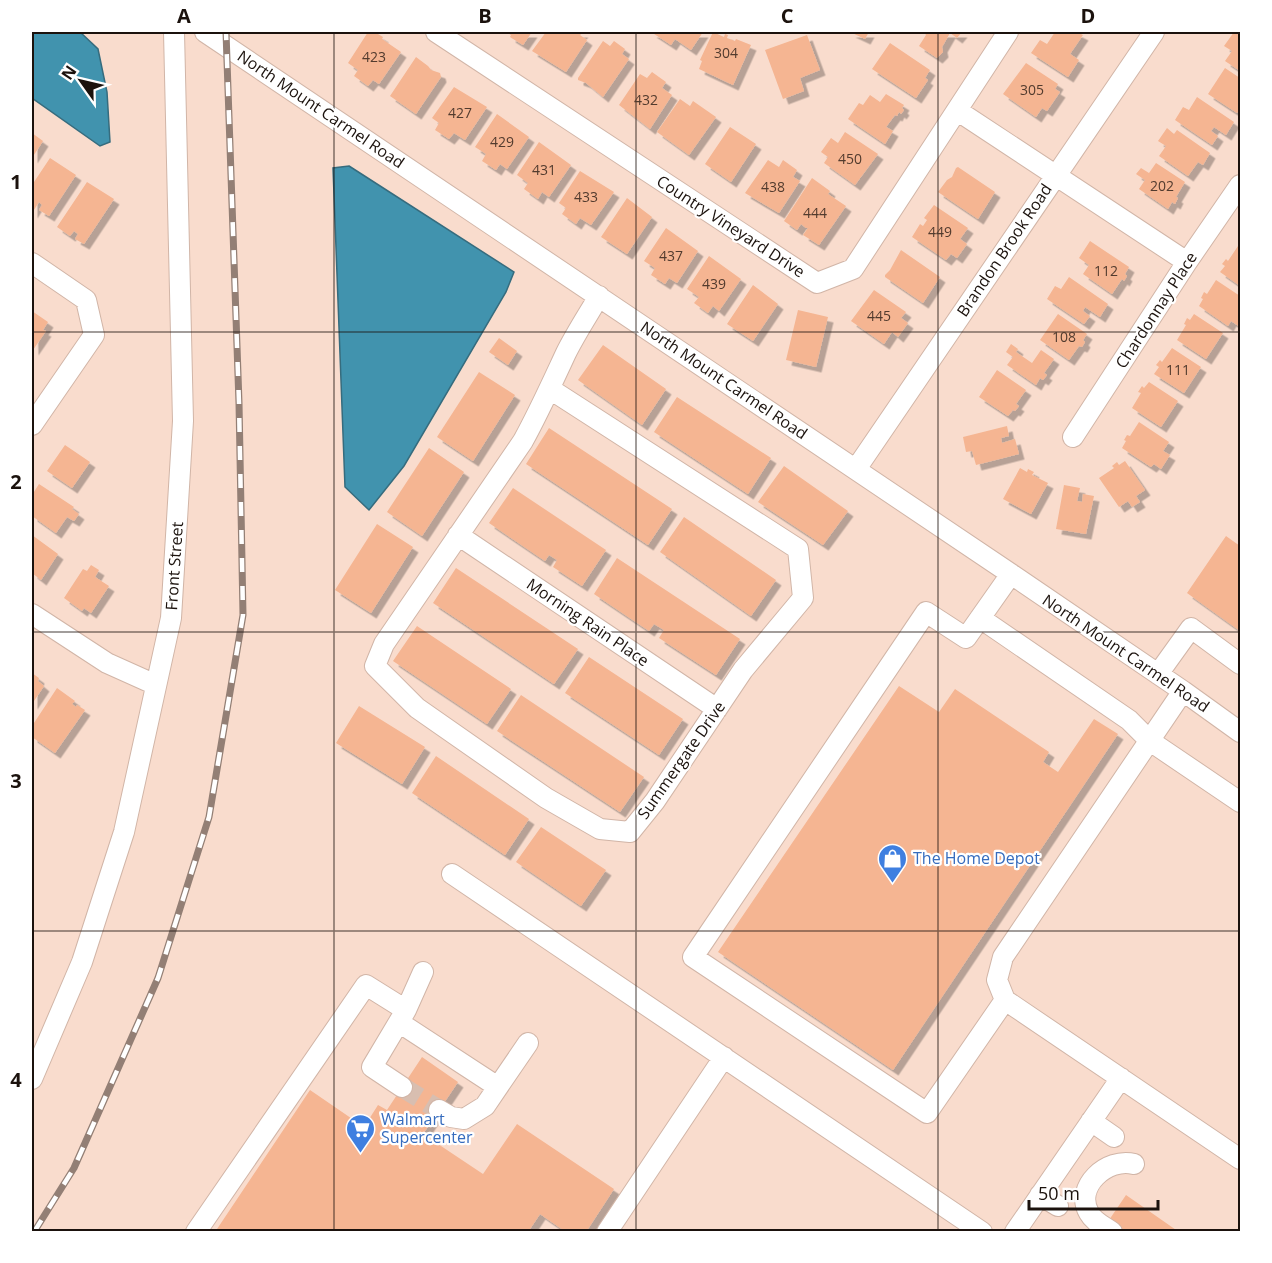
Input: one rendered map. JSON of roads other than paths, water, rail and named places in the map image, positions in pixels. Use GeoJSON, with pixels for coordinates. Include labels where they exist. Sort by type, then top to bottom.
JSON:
{"type":"FeatureCollection","features":[{"type":"Feature","properties":{"kind":"street","name":"Front Street"},"geometry":{"type":"LineString","coordinates":[[32,1079],[82,962],[124,832],[171,618],[183,421],[174,32]]}},
{"type":"Feature","properties":{"kind":"street","name":"North Mount Carmel Road"},"geometry":{"type":"LineString","coordinates":[[205,32],[856,469],[1184,691],[1240,732]]}},
{"type":"Feature","properties":{"kind":"street","name":"Country Vineyard Drive"},"geometry":{"type":"LineString","coordinates":[[436,32],[817,283],[854,269],[1008,32]]}},
{"type":"Feature","properties":{"kind":"street","name":"Brandon Brook Road"},"geometry":{"type":"LineString","coordinates":[[856,469],[1154,32]]}},
{"type":"Feature","properties":{"kind":"street"},"geometry":{"type":"LineString","coordinates":[[958,111],[1187,262]]}},
{"type":"Feature","properties":{"kind":"street","name":"Chardonnay Place"},"geometry":{"type":"LineString","coordinates":[[1073,437],[1240,184]]}},
{"type":"Feature","properties":{"kind":"street"},"geometry":{"type":"LineString","coordinates":[[32,263],[86,300],[94,335],[32,425]]}},
{"type":"Feature","properties":{"kind":"street","name":"Summergate Drive"},"geometry":{"type":"LineString","coordinates":[[550,389],[798,549],[803,598],[743,670],[656,801],[630,832],[600,829],[546,798],[417,708],[375,666],[384,644],[523,441],[567,351],[599,296]]}},
{"type":"Feature","properties":{"kind":"street","name":"Morning Rain Place"},"geometry":{"type":"LineString","coordinates":[[458,536],[717,709]]}},
{"type":"Feature","properties":{"kind":"street"},"geometry":{"type":"LineString","coordinates":[[1005,1000],[927,1113],[693,957],[926,612],[966,638],[1011,574]]}},
{"type":"Feature","properties":{"kind":"street"},"geometry":{"type":"LineString","coordinates":[[32,614],[107,663],[156,685]]}},
{"type":"Feature","properties":{"kind":"street"},"geometry":{"type":"LineString","coordinates":[[980,618],[1129,720],[1150,741],[1240,802]]}},
{"type":"Feature","properties":{"kind":"street"},"geometry":{"type":"LineString","coordinates":[[1158,674],[1191,628],[1240,664]]}},
{"type":"Feature","properties":{"kind":"street"},"geometry":{"type":"LineString","coordinates":[[1184,691],[1003,957],[997,981],[1005,1000],[1240,1159]]}},
{"type":"Feature","properties":{"kind":"street"},"geometry":{"type":"LineString","coordinates":[[452,874],[982,1232]]}},
{"type":"Feature","properties":{"kind":"street"},"geometry":{"type":"LineString","coordinates":[[402,1087],[372,1067],[403,1017],[423,972]]}},
{"type":"Feature","properties":{"kind":"street"},"geometry":{"type":"LineString","coordinates":[[196,1232],[366,985],[403,1017],[498,1087]]}},
{"type":"Feature","properties":{"kind":"street"},"geometry":{"type":"LineString","coordinates":[[439,1110],[451,1117],[464,1119],[485,1106],[528,1043]]}},
{"type":"Feature","properties":{"kind":"street"},"geometry":{"type":"LineString","coordinates":[[607,1232],[724,1057]]}},
{"type":"Feature","properties":{"kind":"street"},"geometry":{"type":"LineString","coordinates":[[1015,1232],[1121,1078]]}},
{"type":"Feature","properties":{"kind":"street"},"geometry":{"type":"LineString","coordinates":[[1091,1121],[1114,1137]]}},
{"type":"Feature","properties":{"kind":"street"},"geometry":{"type":"LineString","coordinates":[[1112,1232],[1091,1216],[1085,1200],[1086,1194],[1096,1177],[1106,1167],[1120,1163],[1134,1164]]}},
{"type":"Feature","properties":{"kind":"street"},"geometry":{"type":"LineString","coordinates":[[1040,1195],[1058,1206]]}},
{"type":"Feature","properties":{"kind":"water"},"geometry":{"type":"Polygon","coordinates":[[[32,32],[80,32],[98,49],[107,92],[110,142],[100,146],[32,98],[32,32]]]}},
{"type":"Feature","properties":{"kind":"water"},"geometry":{"type":"Polygon","coordinates":[[[349,166],[514,272],[506,292],[404,466],[369,510],[345,487],[333,168],[349,166]]]}},
{"type":"Feature","properties":{"kind":"tunnel"},"geometry":{"type":"LineString","coordinates":[[402,1087],[439,1110]]}},
{"type":"Feature","properties":{"kind":"railway"},"geometry":{"type":"LineString","coordinates":[[34,1232],[74,1168],[158,978],[209,817],[243,615],[239,403],[226,32]]}},
{"type":"Feature","properties":{"kind":"place","name":"The Home Depot"},"geometry":{"type":"Point","coordinates":[892,884]}},
{"type":"Feature","properties":{"kind":"place","name":"Walmart Supercenter"},"geometry":{"type":"Point","coordinates":[360,1154]}}]}
